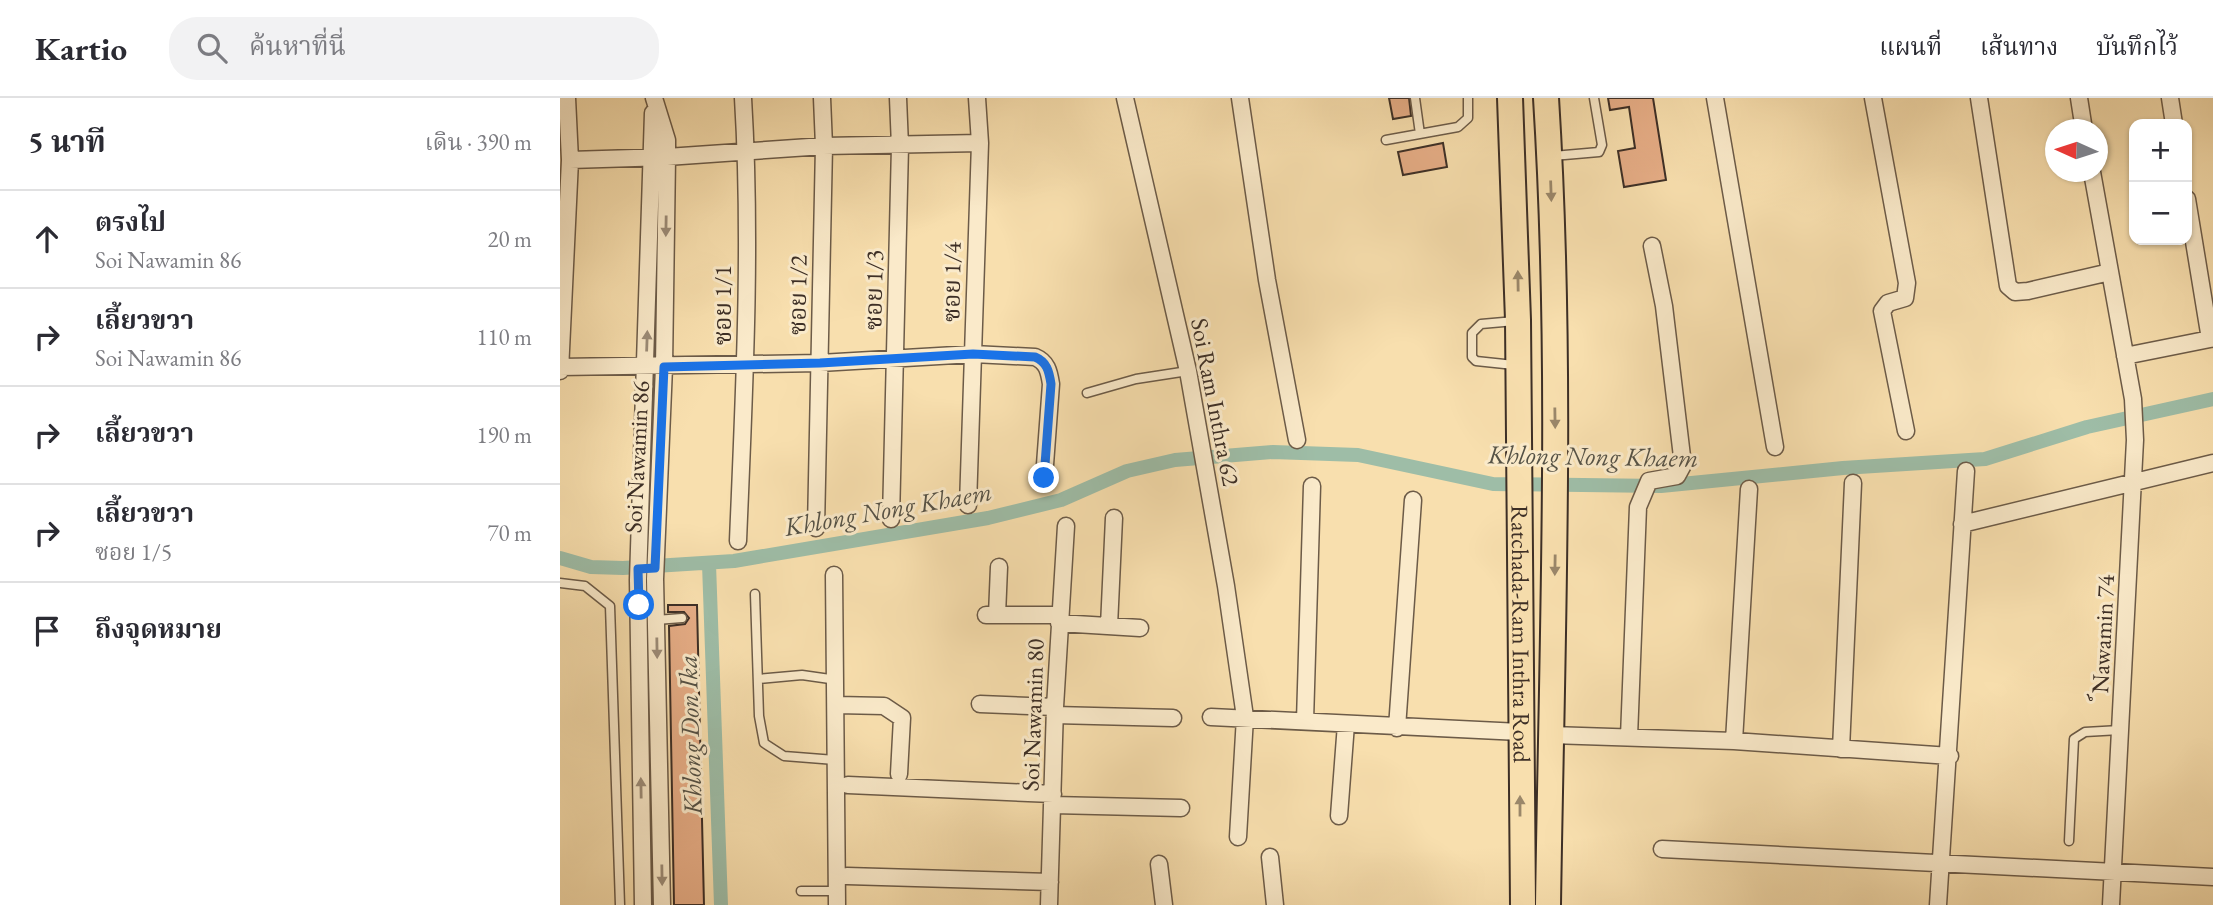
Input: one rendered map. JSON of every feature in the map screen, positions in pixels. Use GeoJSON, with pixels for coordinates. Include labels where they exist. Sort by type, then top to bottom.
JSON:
{"type":"FeatureCollection","features":[{"type":"Feature","properties":{"kind":"main road","name":"Ratchada-Ram Inthra Road"},"geometry":{"type":"LineString","coordinates":[[1510,98],[1519,365],[1522,905]]}},
{"type":"Feature","properties":{"kind":"main road","name":"Ratchada-Ram Inthra Road"},"geometry":{"type":"LineString","coordinates":[[1546,98],[1550,156],[1556,485],[1548,905]]}},
{"type":"Feature","properties":{"kind":"main road","name":"Ratchada-Ram Inthra Road"},"geometry":{"type":"LineString","coordinates":[[1549,842],[1558,905]]}},
{"type":"Feature","properties":{"kind":"main road","name":"Ratchada-Ram Inthra Road"},"geometry":{"type":"LineString","coordinates":[[1517,905],[1521,874]]}},
{"type":"Feature","properties":{"kind":"street"},"geometry":{"type":"LineString","coordinates":[[567,98],[570,160],[560,368],[820,363],[973,354],[1035,357],[1043,360],[1049,371],[1051,384],[1044,478]]}},
{"type":"Feature","properties":{"kind":"street","name":"ซอย 1/1"},"geometry":{"type":"LineString","coordinates":[[738,541],[745,365],[747,153],[743,98]]}},
{"type":"Feature","properties":{"kind":"street","name":"ซอย 1/2"},"geometry":{"type":"LineString","coordinates":[[816,528],[824,146],[822,98]]}},
{"type":"Feature","properties":{"kind":"street","name":"ซอย 1/3"},"geometry":{"type":"LineString","coordinates":[[891,519],[900,146],[898,98]]}},
{"type":"Feature","properties":{"kind":"street","name":"ซอย 1/4"},"geometry":{"type":"LineString","coordinates":[[968,506],[980,143],[977,98]]}},
{"type":"Feature","properties":{"kind":"street","name":"Soi Ram Inthra 62"},"geometry":{"type":"LineString","coordinates":[[1125,98],[1188,372],[1203,458],[1239,718],[1238,837]]}},
{"type":"Feature","properties":{"kind":"street"},"geometry":{"type":"LineString","coordinates":[[1240,98],[1267,280],[1297,440]]}},
{"type":"Feature","properties":{"kind":"street"},"geometry":{"type":"LineString","coordinates":[[1715,98],[1775,447]]}},
{"type":"Feature","properties":{"kind":"street"},"geometry":{"type":"LineString","coordinates":[[1873,98],[1907,283],[1905,298],[1888,303],[1882,311],[1906,430]]}},
{"type":"Feature","properties":{"kind":"street"},"geometry":{"type":"LineString","coordinates":[[1979,98],[2008,286],[2015,292],[2028,291],[2110,272]]}},
{"type":"Feature","properties":{"kind":"street"},"geometry":{"type":"LineString","coordinates":[[2078,98],[2082,119]]}},
{"type":"Feature","properties":{"kind":"street"},"geometry":{"type":"LineString","coordinates":[[2170,98],[2173,119]]}},
{"type":"Feature","properties":{"kind":"street","name":"Soi Nawamin 86"},"geometry":{"type":"LineString","coordinates":[[643,905],[638,568],[646,367],[660,158],[667,140],[654,99]]}},
{"type":"Feature","properties":{"kind":"street"},"geometry":{"type":"LineString","coordinates":[[570,160],[660,158],[824,146],[980,143]]}},
{"type":"Feature","properties":{"kind":"street","name":"Soi Nawamin 86"},"geometry":{"type":"LineString","coordinates":[[660,158],[664,367],[655,568],[663,905]]}},
{"type":"Feature","properties":{"kind":"street","name":"์Nawamin 74"},"geometry":{"type":"LineString","coordinates":[[2094,182],[2133,399],[2134,440],[2111,905]]}},
{"type":"Feature","properties":{"kind":"street"},"geometry":{"type":"LineString","coordinates":[[2125,356],[2212,346],[2192,228]]}},
{"type":"Feature","properties":{"kind":"street"},"geometry":{"type":"LineString","coordinates":[[1629,737],[1638,507],[1649,481],[1677,476],[1683,465],[1664,306],[1653,246]]}},
{"type":"Feature","properties":{"kind":"street"},"geometry":{"type":"LineString","coordinates":[[1962,524],[2213,463]]}},
{"type":"Feature","properties":{"kind":"street"},"geometry":{"type":"LineString","coordinates":[[1938,905],[1950,757],[1966,471]]}},
{"type":"Feature","properties":{"kind":"street"},"geometry":{"type":"LineString","coordinates":[[1841,749],[1853,483]]}},
{"type":"Feature","properties":{"kind":"street"},"geometry":{"type":"LineString","coordinates":[[1305,721],[1311,486]]}},
{"type":"Feature","properties":{"kind":"street"},"geometry":{"type":"LineString","coordinates":[[1734,741],[1749,489]]}},
{"type":"Feature","properties":{"kind":"street"},"geometry":{"type":"LineString","coordinates":[[1397,728],[1413,500]]}},
{"type":"Feature","properties":{"kind":"street"},"geometry":{"type":"LineString","coordinates":[[1109,626],[1114,517]]}},
{"type":"Feature","properties":{"kind":"street","name":"Soi Nawamin 80"},"geometry":{"type":"LineString","coordinates":[[1049,905],[1055,711],[1066,526]]}},
{"type":"Feature","properties":{"kind":"street"},"geometry":{"type":"LineString","coordinates":[[999,567],[991,615],[1140,628]]}},
{"type":"Feature","properties":{"kind":"street"},"geometry":{"type":"LineString","coordinates":[[638,568],[655,568]]}},
{"type":"Feature","properties":{"kind":"street"},"geometry":{"type":"LineString","coordinates":[[834,575],[837,680],[836,898]]}},
{"type":"Feature","properties":{"kind":"street"},"geometry":{"type":"LineString","coordinates":[[980,704],[1173,718]]}},
{"type":"Feature","properties":{"kind":"street"},"geometry":{"type":"LineString","coordinates":[[837,705],[884,706],[902,718],[899,774]]}},
{"type":"Feature","properties":{"kind":"street"},"geometry":{"type":"LineString","coordinates":[[1211,717],[1520,733]]}},
{"type":"Feature","properties":{"kind":"street"},"geometry":{"type":"LineString","coordinates":[[1339,817],[1346,724]]}},
{"type":"Feature","properties":{"kind":"street"},"geometry":{"type":"LineString","coordinates":[[1551,735],[1734,741],[1950,757]]}},
{"type":"Feature","properties":{"kind":"street"},"geometry":{"type":"LineString","coordinates":[[848,785],[1181,808]]}},
{"type":"Feature","properties":{"kind":"street"},"geometry":{"type":"LineString","coordinates":[[1662,849],[2213,877]]}},
{"type":"Feature","properties":{"kind":"street"},"geometry":{"type":"LineString","coordinates":[[1270,858],[1275,905]]}},
{"type":"Feature","properties":{"kind":"street"},"geometry":{"type":"LineString","coordinates":[[1159,864],[1164,905]]}},
{"type":"Feature","properties":{"kind":"street"},"geometry":{"type":"LineString","coordinates":[[847,876],[1050,882]]}},
{"type":"Feature","properties":{"kind":"lane"},"geometry":{"type":"LineString","coordinates":[[1415,98],[1420,134]]}},
{"type":"Feature","properties":{"kind":"lane"},"geometry":{"type":"LineString","coordinates":[[1386,141],[1464,124],[1468,118],[1468,98]]}},
{"type":"Feature","properties":{"kind":"lane"},"geometry":{"type":"LineString","coordinates":[[1550,156],[1599,152],[1602,145],[1594,98]]}},
{"type":"Feature","properties":{"kind":"lane"},"geometry":{"type":"LineString","coordinates":[[1518,320],[1481,324],[1472,333],[1472,357],[1480,363],[1519,365]]}},
{"type":"Feature","properties":{"kind":"lane"},"geometry":{"type":"LineString","coordinates":[[1087,393],[1136,379],[1188,372]]}},
{"type":"Feature","properties":{"kind":"lane"},"geometry":{"type":"LineString","coordinates":[[560,583],[585,586],[610,606],[620,905]]}},
{"type":"Feature","properties":{"kind":"lane"},"geometry":{"type":"LineString","coordinates":[[755,594],[758,679],[764,743],[784,756],[835,760]]}},
{"type":"Feature","properties":{"kind":"lane"},"geometry":{"type":"LineString","coordinates":[[639,621],[682,618]]}},
{"type":"Feature","properties":{"kind":"lane"},"geometry":{"type":"LineString","coordinates":[[758,679],[802,676],[837,680]]}},
{"type":"Feature","properties":{"kind":"lane"},"geometry":{"type":"LineString","coordinates":[[2069,841],[2074,739],[2085,732],[2121,730]]}},
{"type":"Feature","properties":{"kind":"lane"},"geometry":{"type":"LineString","coordinates":[[801,891],[836,898]]}},
{"type":"Feature","properties":{"kind":"building"},"geometry":{"type":"Polygon","coordinates":[[[1389,98],[1409,98],[1411,116],[1393,119],[1389,98]]]}},
{"type":"Feature","properties":{"kind":"building"},"geometry":{"type":"Polygon","coordinates":[[[1608,98],[1653,98],[1666,180],[1624,187],[1618,151],[1635,148],[1629,107],[1610,110],[1608,98]]]}},
{"type":"Feature","properties":{"kind":"building"},"geometry":{"type":"Polygon","coordinates":[[[1443,143],[1447,167],[1403,175],[1398,152],[1443,143]]]}},
{"type":"Feature","properties":{"kind":"building"},"geometry":{"type":"Polygon","coordinates":[[[668,605],[697,605],[704,905],[674,905],[669,626],[685,624],[689,618],[684,612],[668,612],[668,605]]]}},
{"type":"Feature","properties":{"kind":"waterway","name":"Khlong Nong Khaem"},"geometry":{"type":"LineString","coordinates":[[560,558],[591,567],[623,568],[734,561],[988,518],[1061,500],[1127,471],[1175,460],[1273,452],[1358,455],[1493,484],[1661,486],[1843,468],[1985,459],[2087,427],[2213,399]]}},
{"type":"Feature","properties":{"kind":"waterway","name":"Khlong Don Ika"},"geometry":{"type":"LineString","coordinates":[[709,564],[721,905]]}},
{"type":"Feature","properties":{"kind":"route"},"geometry":{"type":"LineString","coordinates":[[639,605],[638,569],[655,568],[664,367],[820,363],[973,354],[1035,357],[1043,360],[1049,371],[1051,384],[1044,478]]}}]}
